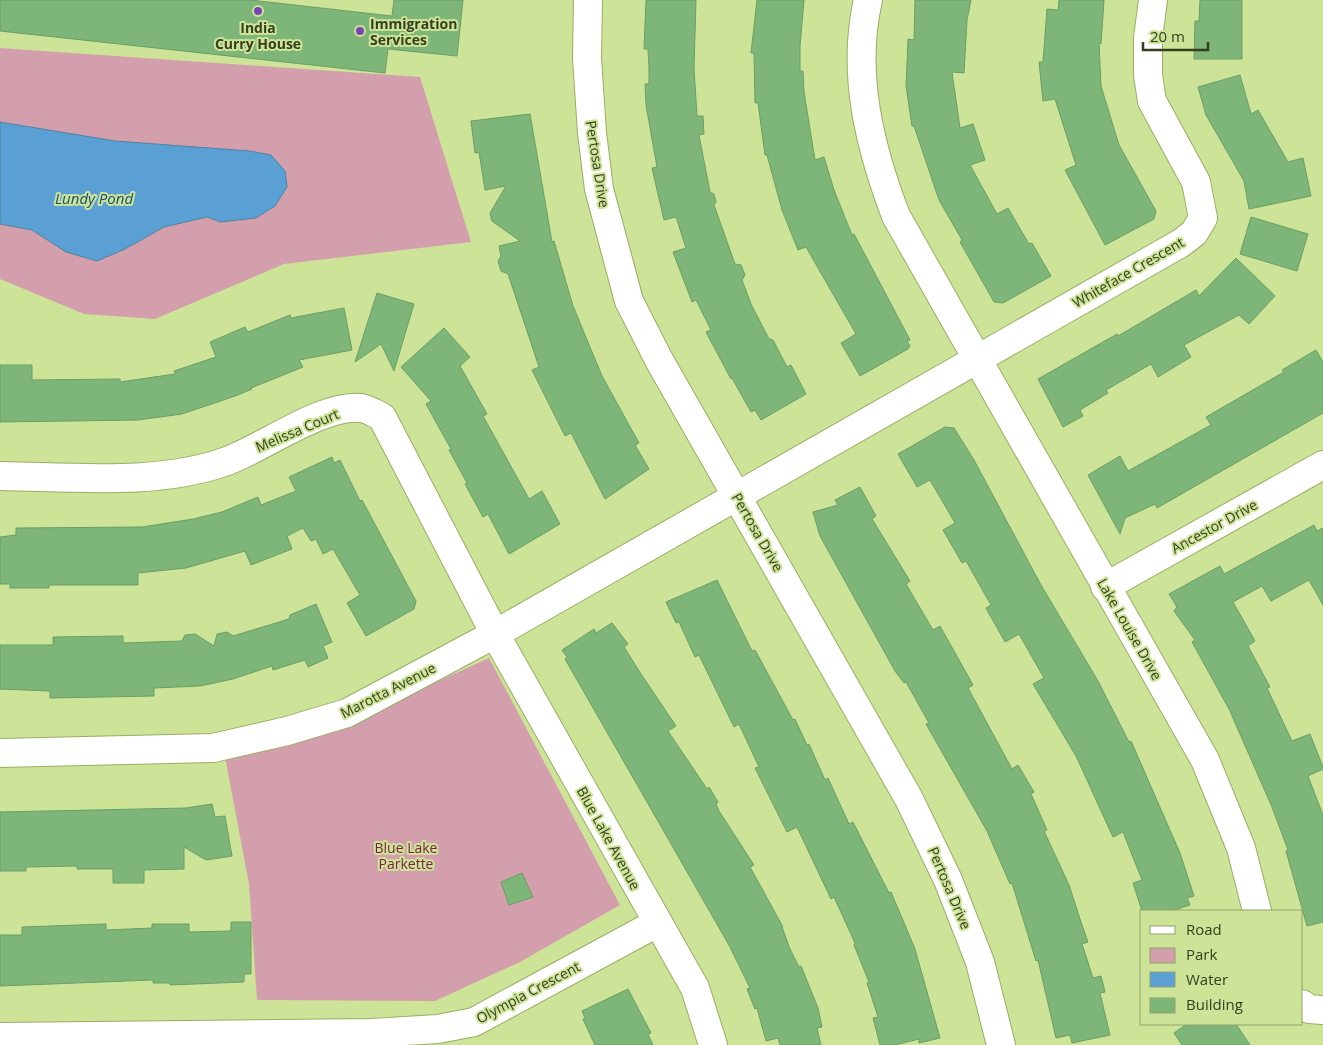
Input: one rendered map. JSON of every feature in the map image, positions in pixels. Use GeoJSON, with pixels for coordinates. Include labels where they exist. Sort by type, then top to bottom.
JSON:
{"type":"FeatureCollection","features":[{"type":"Feature","properties":{"kind":"street","name":"Pertosa Drive"},"geometry":{"type":"LineString","coordinates":[[588,0],[587,58],[592,133],[599,189],[629,301],[659,360],[909,799],[948,880],[980,962],[1001,1045]]}},
{"type":"Feature","properties":{"kind":"street"},"geometry":{"type":"LineString","coordinates":[[868,0],[864,18],[862,73],[867,127],[880,174],[896,216],[976,359]]}},
{"type":"Feature","properties":{"kind":"street","name":"Whiteface Crescent"},"geometry":{"type":"LineString","coordinates":[[738,497],[976,359],[1182,243],[1194,233],[1203,218],[1196,182],[1152,101],[1148,75],[1148,38],[1153,0]]}},
{"type":"Feature","properties":{"kind":"street","name":"Lake Louise Drive"},"geometry":{"type":"LineString","coordinates":[[976,359],[1197,746],[1218,788],[1241,848],[1257,910]]}},
{"type":"Feature","properties":{"kind":"street","name":"Melissa Court"},"geometry":{"type":"LineString","coordinates":[[0,476],[153,478],[227,461],[339,410],[362,408],[382,417],[495,634]]}},
{"type":"Feature","properties":{"kind":"street","name":"Ancestor Drive"},"geometry":{"type":"LineString","coordinates":[[1105,587],[1323,465]]}},
{"type":"Feature","properties":{"kind":"street","name":"Marotta Avenue"},"geometry":{"type":"LineString","coordinates":[[0,753],[213,748],[287,731],[347,713],[495,634],[738,497]]}},
{"type":"Feature","properties":{"kind":"street","name":"Blue Lake Avenue"},"geometry":{"type":"LineString","coordinates":[[495,634],[656,923],[695,988],[713,1045]]}},
{"type":"Feature","properties":{"kind":"street","name":"Olympia Crescent"},"geometry":{"type":"LineString","coordinates":[[0,1038],[371,1033],[438,1029],[474,1022],[656,923]]}},
{"type":"Feature","properties":{"kind":"street"},"geometry":{"type":"LineString","coordinates":[[1303,1005],[1309,1008],[1323,1010]]}},
{"type":"Feature","properties":{"kind":"green space"},"geometry":{"type":"Polygon","coordinates":[[[0,48],[420,77],[471,242],[284,264],[155,319],[84,314],[0,279],[0,48]]]}},
{"type":"Feature","properties":{"kind":"green space","name":"Blue Lake Parkette"},"geometry":{"type":"Polygon","coordinates":[[[489,658],[620,905],[520,962],[435,1001],[257,1000],[249,884],[225,757],[342,725],[489,658]]]}},
{"type":"Feature","properties":{"kind":"water","name":"Lundy Pond"},"geometry":{"type":"Polygon","coordinates":[[[0,122],[115,141],[250,151],[271,155],[285,171],[287,187],[275,206],[256,218],[220,222],[207,217],[164,227],[125,249],[97,261],[66,252],[32,230],[0,224],[0,122]]]}},
{"type":"Feature","properties":{"kind":"building"},"geometry":{"type":"Polygon","coordinates":[[[0,0],[250,0],[392,16],[394,0],[463,0],[457,56],[388,49],[385,73],[0,31],[0,0]]]}},
{"type":"Feature","properties":{"kind":"building"},"geometry":{"type":"Polygon","coordinates":[[[646,0],[696,0],[694,68],[697,116],[703,116],[704,134],[699,135],[710,192],[714,194],[716,202],[714,205],[735,264],[741,265],[745,275],[742,280],[751,304],[769,339],[773,340],[787,367],[791,365],[806,394],[761,420],[755,410],[751,412],[731,379],[706,332],[711,330],[696,300],[692,302],[673,252],[686,248],[676,217],[664,220],[652,168],[657,167],[646,105],[645,84],[649,84],[649,67],[648,49],[644,49],[646,0]]]}},
{"type":"Feature","properties":{"kind":"building"},"geometry":{"type":"Polygon","coordinates":[[[757,0],[804,0],[800,71],[803,71],[804,92],[815,160],[824,157],[834,190],[852,235],[854,234],[910,340],[907,341],[910,346],[908,349],[860,376],[841,343],[856,334],[806,247],[798,250],[782,210],[767,155],[765,155],[758,103],[755,103],[754,53],[751,53],[757,0]]]}},
{"type":"Feature","properties":{"kind":"building"},"geometry":{"type":"Polygon","coordinates":[[[915,0],[971,0],[967,20],[964,73],[952,72],[960,128],[973,124],[985,160],[970,165],[997,214],[1008,208],[1029,244],[1032,243],[1051,276],[1003,303],[994,302],[960,242],[962,240],[939,200],[914,126],[912,126],[906,86],[908,39],[914,40],[915,0]]]}},
{"type":"Feature","properties":{"kind":"building"},"geometry":{"type":"Polygon","coordinates":[[[1059,0],[1104,0],[1101,44],[1099,43],[1101,86],[1119,145],[1156,211],[1154,219],[1105,245],[1065,170],[1076,165],[1055,99],[1043,101],[1039,62],[1043,62],[1047,9],[1058,10],[1059,0]]]}},
{"type":"Feature","properties":{"kind":"building"},"geometry":{"type":"Polygon","coordinates":[[[1200,0],[1242,0],[1242,59],[1194,59],[1195,21],[1199,21],[1200,0]]]}},
{"type":"Feature","properties":{"kind":"building"},"geometry":{"type":"Polygon","coordinates":[[[1240,75],[1251,114],[1258,110],[1288,162],[1303,158],[1311,196],[1249,209],[1244,181],[1206,115],[1198,87],[1240,75]]]}},
{"type":"Feature","properties":{"kind":"building"},"geometry":{"type":"Polygon","coordinates":[[[530,114],[552,242],[554,241],[573,306],[602,376],[639,443],[635,445],[649,469],[605,499],[571,433],[565,436],[532,370],[539,367],[508,274],[501,271],[498,261],[501,256],[499,246],[520,241],[492,221],[490,213],[506,186],[485,190],[479,152],[475,153],[471,121],[530,114]]]}},
{"type":"Feature","properties":{"kind":"building"},"geometry":{"type":"Polygon","coordinates":[[[1251,217],[1308,234],[1297,271],[1240,254],[1251,217]]]}},
{"type":"Feature","properties":{"kind":"building"},"geometry":{"type":"Polygon","coordinates":[[[1236,258],[1275,296],[1249,324],[1239,315],[1184,345],[1191,357],[1158,377],[1151,364],[1106,390],[1108,393],[1080,410],[1083,416],[1063,427],[1038,379],[1117,334],[1118,336],[1196,290],[1199,296],[1236,258]]]}},
{"type":"Feature","properties":{"kind":"building"},"geometry":{"type":"Polygon","coordinates":[[[377,293],[414,304],[394,371],[381,344],[355,362],[377,293]]]}},
{"type":"Feature","properties":{"kind":"building"},"geometry":{"type":"Polygon","coordinates":[[[344,308],[352,350],[299,360],[303,367],[238,395],[182,414],[138,420],[0,422],[0,365],[32,365],[32,380],[120,379],[120,382],[175,374],[174,371],[216,357],[210,342],[245,327],[248,332],[290,315],[291,318],[344,308]]]}},
{"type":"Feature","properties":{"kind":"building"},"geometry":{"type":"Polygon","coordinates":[[[444,328],[470,357],[460,366],[487,414],[483,416],[529,499],[542,491],[560,524],[509,554],[488,514],[483,517],[465,484],[467,483],[449,450],[451,449],[426,404],[431,401],[401,367],[444,328]]]}},
{"type":"Feature","properties":{"kind":"building"},"geometry":{"type":"Polygon","coordinates":[[[1316,350],[1323,362],[1323,413],[1157,508],[1155,504],[1125,518],[1120,534],[1088,475],[1120,456],[1128,471],[1211,425],[1206,417],[1284,372],[1282,370],[1316,350]]]}},
{"type":"Feature","properties":{"kind":"building"},"geometry":{"type":"Polygon","coordinates":[[[945,427],[954,428],[974,460],[1041,585],[1098,681],[1129,742],[1131,741],[1180,853],[1194,896],[1187,898],[1190,905],[1174,910],[1142,910],[1133,883],[1142,880],[1123,832],[1113,837],[1076,756],[1033,684],[1044,678],[1019,634],[1005,642],[986,608],[991,605],[966,561],[962,563],[943,530],[955,523],[930,480],[917,487],[898,454],[945,427]]]}},
{"type":"Feature","properties":{"kind":"building"},"geometry":{"type":"Polygon","coordinates":[[[332,457],[334,463],[340,460],[360,501],[362,500],[416,601],[414,609],[366,636],[347,603],[360,595],[333,549],[323,554],[316,539],[311,541],[303,528],[287,536],[292,549],[251,565],[245,551],[186,568],[138,573],[138,585],[49,585],[49,588],[10,588],[10,584],[0,584],[0,537],[16,535],[16,528],[142,527],[193,519],[222,512],[258,497],[261,505],[296,491],[289,477],[332,457]]]}},
{"type":"Feature","properties":{"kind":"building"},"geometry":{"type":"Polygon","coordinates":[[[860,487],[876,516],[872,519],[910,581],[906,584],[933,630],[940,626],[973,685],[968,688],[1012,769],[1018,765],[1034,792],[1031,794],[1047,830],[1044,831],[1069,885],[1088,942],[1082,944],[1093,978],[1101,976],[1105,992],[1100,993],[1110,1035],[1072,1043],[1070,1035],[1056,1038],[1038,960],[1036,961],[1012,883],[1010,884],[987,831],[926,724],[929,723],[906,682],[904,683],[895,671],[820,536],[813,512],[838,505],[835,500],[860,487]]]}},
{"type":"Feature","properties":{"kind":"building"},"geometry":{"type":"Polygon","coordinates":[[[1314,525],[1317,531],[1323,528],[1323,605],[1309,580],[1271,601],[1262,586],[1233,602],[1255,641],[1248,646],[1270,687],[1267,688],[1292,741],[1310,734],[1323,767],[1323,769],[1308,776],[1323,815],[1323,922],[1307,926],[1286,851],[1288,850],[1272,807],[1229,709],[1192,642],[1195,640],[1174,611],[1177,607],[1169,594],[1220,566],[1224,574],[1314,525]]]}},
{"type":"Feature","properties":{"kind":"building"},"geometry":{"type":"Polygon","coordinates":[[[717,580],[752,651],[755,650],[793,720],[795,719],[807,745],[809,744],[825,780],[828,778],[849,824],[853,822],[889,893],[891,892],[915,949],[940,1038],[919,1043],[919,1039],[895,1045],[880,1045],[873,1018],[878,1017],[867,983],[869,982],[854,945],[855,943],[834,897],[831,899],[797,827],[787,832],[755,768],[759,767],[739,724],[734,727],[699,655],[695,657],[679,622],[676,623],[666,602],[717,580]]]}},
{"type":"Feature","properties":{"kind":"building"},"geometry":{"type":"Polygon","coordinates":[[[316,604],[332,642],[323,646],[328,658],[308,667],[305,660],[273,670],[272,666],[233,679],[200,686],[154,688],[154,696],[50,698],[50,691],[0,689],[0,645],[53,645],[53,637],[123,636],[123,643],[182,641],[185,635],[195,634],[214,646],[217,634],[227,632],[233,636],[289,619],[290,615],[316,604]]]}},
{"type":"Feature","properties":{"kind":"building"},"geometry":{"type":"Polygon","coordinates":[[[612,623],[628,644],[624,647],[676,726],[668,731],[707,789],[709,787],[718,802],[716,804],[719,811],[754,865],[750,867],[783,927],[790,949],[799,967],[801,966],[818,1008],[822,1027],[817,1028],[821,1045],[780,1045],[778,1038],[766,1041],[757,1008],[755,1009],[747,989],[750,988],[729,945],[565,659],[567,657],[562,650],[594,629],[596,633],[612,623]]]}},
{"type":"Feature","properties":{"kind":"building"},"geometry":{"type":"Polygon","coordinates":[[[212,804],[215,817],[225,816],[232,856],[206,860],[184,847],[184,869],[144,870],[144,883],[113,883],[113,869],[77,869],[77,866],[26,867],[26,871],[0,871],[0,812],[186,808],[212,804]]]}},
{"type":"Feature","properties":{"kind":"building"},"geometry":{"type":"Polygon","coordinates":[[[522,873],[533,897],[509,905],[501,882],[522,873]]]}},
{"type":"Feature","properties":{"kind":"building"},"geometry":{"type":"Polygon","coordinates":[[[231,922],[251,922],[251,974],[244,974],[244,982],[170,985],[170,983],[153,983],[153,980],[0,986],[0,935],[22,935],[22,927],[106,924],[106,930],[152,928],[152,924],[189,924],[189,932],[231,931],[231,922]]]}},
{"type":"Feature","properties":{"kind":"building"},"geometry":{"type":"Polygon","coordinates":[[[628,989],[651,1033],[648,1034],[653,1045],[595,1045],[583,1019],[585,1018],[582,1011],[628,989]]]}},
{"type":"Feature","properties":{"kind":"building"},"geometry":{"type":"Polygon","coordinates":[[[1186,1025],[1237,1025],[1250,1045],[1182,1045],[1174,1033],[1186,1025]]]}},
{"type":"Feature","properties":{"kind":"place","name":"India Curry House"},"geometry":{"type":"Point","coordinates":[258,11]}},
{"type":"Feature","properties":{"kind":"place","name":"Immigration Services"},"geometry":{"type":"Point","coordinates":[360,31]}}]}
